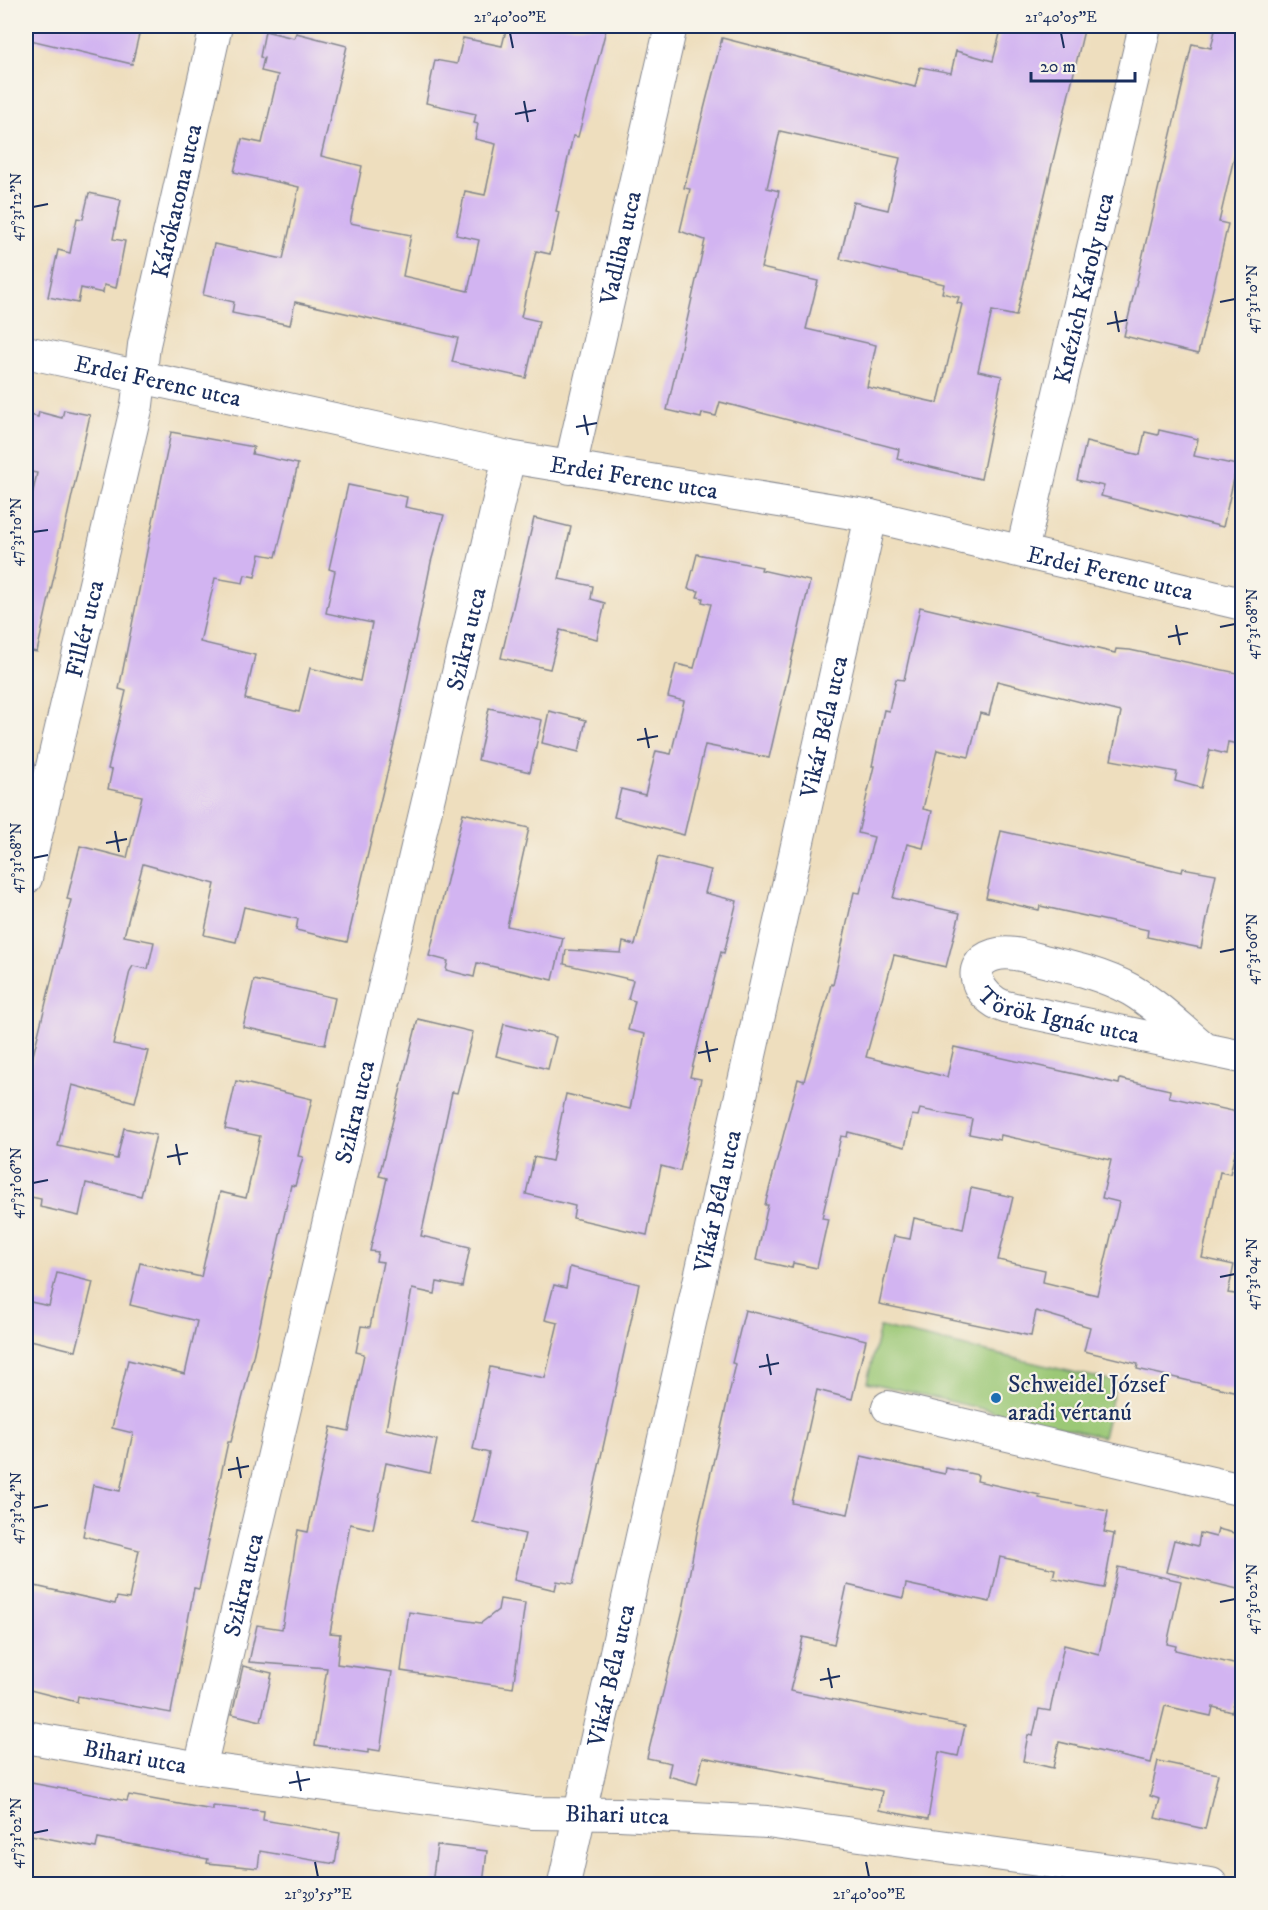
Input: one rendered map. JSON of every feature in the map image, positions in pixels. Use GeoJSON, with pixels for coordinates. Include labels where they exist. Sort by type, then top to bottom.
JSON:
{"type":"FeatureCollection","features":[{"type":"Feature","properties":{"kind":"street","name":"Kárókatona utca"},"geometry":{"type":"LineString","coordinates":[[140,377],[144,345],[216,26]]}},
{"type":"Feature","properties":{"kind":"street","name":"Vadliba utca"},"geometry":{"type":"LineString","coordinates":[[570,468],[671,26]]}},
{"type":"Feature","properties":{"kind":"street","name":"Knézich Károly utca"},"geometry":{"type":"LineString","coordinates":[[1022,551],[1145,26]]}},
{"type":"Feature","properties":{"kind":"street","name":"Erdei Ferenc utca"},"geometry":{"type":"LineString","coordinates":[[26,352],[509,457],[871,516],[1242,604]]}},
{"type":"Feature","properties":{"kind":"street","name":"Fillér utca"},"geometry":{"type":"LineString","coordinates":[[26,878],[137,405],[140,377]]}},
{"type":"Feature","properties":{"kind":"street","name":"Szikra utca"},"geometry":{"type":"LineString","coordinates":[[200,1768],[509,457]]}},
{"type":"Feature","properties":{"kind":"street","name":"Vikár Béla utca"},"geometry":{"type":"LineString","coordinates":[[564,1884],[871,516]]}},
{"type":"Feature","properties":{"kind":"street","name":"Török Ignác utca"},"geometry":{"type":"LineString","coordinates":[[1204,1048],[1137,994],[1098,975],[1010,954],[992,956],[983,962],[978,972],[977,983],[982,994],[1005,1007],[1152,1040],[1242,1056]]}},
{"type":"Feature","properties":{"kind":"street"},"geometry":{"type":"LineString","coordinates":[[888,1407],[1242,1490]]}},
{"type":"Feature","properties":{"kind":"street","name":"Bihari utca"},"geometry":{"type":"LineString","coordinates":[[26,1737],[200,1768],[532,1813],[620,1814],[767,1822],[1210,1884]]}},
{"type":"Feature","properties":{"kind":"green space"},"geometry":{"type":"Polygon","coordinates":[[[880,1327],[1116,1382],[1103,1437],[867,1382],[880,1327]]]}},
{"type":"Feature","properties":{"kind":"building"},"geometry":{"type":"Polygon","coordinates":[[[26,26],[141,26],[132,64],[26,39],[26,26]]]}},
{"type":"Feature","properties":{"kind":"building"},"geometry":{"type":"Polygon","coordinates":[[[507,26],[607,26],[578,137],[573,136],[556,211],[559,212],[550,254],[536,251],[521,317],[539,321],[526,378],[452,362],[458,338],[295,302],[290,325],[232,313],[234,302],[203,295],[214,244],[283,259],[299,187],[234,172],[242,139],[262,143],[278,75],[261,71],[264,58],[260,57],[265,31],[294,38],[296,33],[347,46],[321,156],[362,166],[350,223],[411,235],[403,276],[468,291],[479,240],[456,235],[465,191],[485,195],[496,144],[475,139],[478,124],[474,123],[476,114],[426,103],[435,60],[457,64],[463,38],[502,46],[507,26]]]}},
{"type":"Feature","properties":{"kind":"building"},"geometry":{"type":"Polygon","coordinates":[[[1002,26],[1085,26],[1016,316],[992,311],[978,371],[1002,376],[981,479],[897,459],[899,449],[720,402],[716,416],[702,413],[701,418],[667,410],[705,240],[680,231],[690,189],[684,188],[722,38],[915,87],[920,67],[951,73],[956,51],[993,61],[1002,26]],[[780,131],[767,188],[779,191],[761,268],[818,281],[806,329],[876,345],[867,387],[938,403],[962,304],[957,303],[959,297],[942,293],[944,284],[840,259],[853,202],[888,210],[900,158],[780,131]]]}},
{"type":"Feature","properties":{"kind":"building"},"geometry":{"type":"Polygon","coordinates":[[[1216,26],[1242,26],[1242,123],[1219,222],[1228,224],[1198,354],[1124,336],[1192,44],[1211,48],[1216,26]]]}},
{"type":"Feature","properties":{"kind":"building"},"geometry":{"type":"Polygon","coordinates":[[[89,193],[121,200],[113,239],[125,241],[116,288],[104,285],[103,293],[81,288],[78,303],[48,297],[58,250],[70,253],[77,218],[83,219],[89,193]]]}},
{"type":"Feature","properties":{"kind":"building"},"geometry":{"type":"Polygon","coordinates":[[[64,410],[90,415],[37,652],[26,650],[26,523],[37,473],[26,471],[26,414],[38,417],[39,412],[62,418],[64,410]]]}},
{"type":"Feature","properties":{"kind":"building"},"geometry":{"type":"Polygon","coordinates":[[[1159,430],[1198,439],[1194,456],[1237,465],[1223,527],[1101,496],[1104,486],[1077,480],[1086,442],[1140,455],[1145,432],[1158,435],[1159,430]]]}},
{"type":"Feature","properties":{"kind":"building"},"geometry":{"type":"Polygon","coordinates":[[[171,432],[254,447],[252,454],[298,464],[276,557],[260,554],[255,577],[245,575],[243,583],[215,578],[200,642],[255,655],[245,699],[299,712],[310,668],[360,681],[372,623],[326,613],[335,571],[329,569],[348,485],[407,497],[405,507],[444,515],[431,562],[397,731],[347,942],[296,930],[298,919],[244,907],[236,942],[204,935],[215,884],[143,864],[124,936],[154,942],[148,969],[133,966],[130,971],[113,1044],[148,1051],[135,1102],[72,1085],[58,1146],[117,1159],[124,1128],[156,1135],[141,1196],[86,1183],[79,1216],[40,1207],[41,1199],[26,1196],[26,1084],[71,900],[67,899],[80,846],[127,858],[142,796],[108,789],[112,770],[108,769],[126,691],[119,689],[171,432]]]}},
{"type":"Feature","properties":{"kind":"building"},"geometry":{"type":"Polygon","coordinates":[[[534,518],[571,527],[559,579],[593,586],[591,599],[605,603],[597,639],[560,630],[550,669],[501,658],[534,518]]]}},
{"type":"Feature","properties":{"kind":"building"},"geometry":{"type":"Polygon","coordinates":[[[697,554],[762,567],[761,570],[810,581],[769,758],[705,745],[684,835],[614,817],[621,789],[645,795],[656,751],[671,754],[684,701],[668,697],[676,664],[694,668],[711,604],[702,602],[703,598],[697,597],[699,591],[688,589],[697,554]]]}},
{"type":"Feature","properties":{"kind":"building"},"geometry":{"type":"Polygon","coordinates":[[[920,607],[1115,653],[1116,649],[1130,650],[1242,674],[1242,745],[1228,742],[1226,754],[1210,750],[1201,788],[1175,781],[1177,772],[1111,760],[1121,712],[997,681],[989,715],[980,713],[969,757],[937,750],[923,809],[932,811],[923,848],[907,844],[893,898],[960,913],[946,967],[894,955],[866,1057],[947,1077],[954,1047],[1119,1084],[1120,1079],[1170,1090],[1169,1097],[1242,1113],[1242,1150],[1236,1149],[1230,1174],[1220,1172],[1202,1258],[1234,1265],[1228,1293],[1242,1295],[1242,1393],[1137,1369],[1138,1364],[1084,1351],[1090,1327],[1036,1311],[1031,1336],[879,1304],[894,1236],[910,1239],[914,1218],[963,1229],[971,1188],[1013,1197],[998,1260],[1045,1270],[1043,1282],[1097,1295],[1119,1202],[1102,1198],[1111,1160],[1001,1135],[1000,1140],[969,1134],[972,1119],[920,1109],[918,1116],[912,1115],[905,1147],[848,1132],[847,1137],[841,1136],[822,1218],[828,1219],[817,1268],[793,1263],[792,1268],[756,1260],[768,1205],[765,1205],[798,1079],[804,1081],[831,984],[833,985],[854,892],[860,893],[874,837],[858,833],[874,766],[872,766],[884,710],[889,711],[896,679],[904,680],[920,607]]]}},
{"type":"Feature","properties":{"kind":"building"},"geometry":{"type":"Polygon","coordinates":[[[489,708],[542,720],[530,772],[478,760],[489,708]]]}},
{"type":"Feature","properties":{"kind":"building"},"geometry":{"type":"Polygon","coordinates":[[[549,711],[586,720],[579,752],[542,743],[549,711]]]}},
{"type":"Feature","properties":{"kind":"building"},"geometry":{"type":"Polygon","coordinates":[[[463,813],[529,828],[507,926],[563,938],[553,980],[477,963],[474,977],[446,970],[448,961],[429,956],[463,813]]]}},
{"type":"Feature","properties":{"kind":"building"},"geometry":{"type":"Polygon","coordinates":[[[1001,831],[1182,872],[1183,868],[1216,874],[1201,948],[1147,937],[1148,930],[1040,906],[1039,910],[986,898],[1001,831]]]}},
{"type":"Feature","properties":{"kind":"building"},"geometry":{"type":"Polygon","coordinates":[[[658,857],[711,870],[705,893],[737,901],[724,953],[721,952],[690,1077],[701,1079],[680,1171],[661,1166],[647,1235],[573,1218],[575,1206],[526,1194],[534,1157],[552,1161],[566,1094],[630,1109],[645,1034],[628,1030],[635,1001],[628,999],[633,980],[564,964],[566,950],[621,953],[623,942],[635,945],[658,857]]]}},
{"type":"Feature","properties":{"kind":"building"},"geometry":{"type":"Polygon","coordinates":[[[254,980],[335,998],[325,1045],[243,1027],[254,980]]]}},
{"type":"Feature","properties":{"kind":"building"},"geometry":{"type":"Polygon","coordinates":[[[418,1019],[473,1032],[457,1093],[452,1092],[421,1236],[470,1247],[462,1287],[437,1282],[435,1294],[412,1289],[386,1429],[437,1440],[430,1473],[386,1463],[373,1529],[350,1524],[330,1633],[340,1634],[337,1664],[392,1672],[380,1751],[368,1749],[368,1753],[315,1745],[327,1668],[249,1662],[257,1625],[282,1629],[298,1530],[308,1532],[331,1427],[349,1431],[364,1354],[356,1352],[361,1326],[370,1327],[383,1262],[376,1261],[378,1252],[370,1251],[387,1178],[379,1176],[418,1019]]]}},
{"type":"Feature","properties":{"kind":"building"},"geometry":{"type":"Polygon","coordinates":[[[504,1024],[556,1037],[548,1069],[496,1056],[504,1024]]]}},
{"type":"Feature","properties":{"kind":"building"},"geometry":{"type":"Polygon","coordinates":[[[236,1081],[312,1099],[298,1156],[303,1157],[295,1186],[291,1185],[252,1361],[231,1442],[228,1442],[199,1589],[194,1588],[171,1713],[78,1696],[77,1702],[26,1689],[26,1584],[115,1604],[117,1597],[129,1599],[139,1550],[83,1536],[93,1485],[120,1491],[133,1433],[112,1428],[128,1360],[185,1374],[197,1321],[130,1305],[140,1263],[201,1277],[220,1192],[246,1198],[260,1136],[225,1129],[236,1081]]]}},
{"type":"Feature","properties":{"kind":"building"},"geometry":{"type":"Polygon","coordinates":[[[570,1267],[639,1284],[573,1584],[557,1581],[555,1590],[514,1580],[525,1534],[473,1522],[489,1453],[473,1449],[490,1367],[545,1378],[558,1323],[545,1320],[554,1285],[566,1288],[570,1267]]]}},
{"type":"Feature","properties":{"kind":"building"},"geometry":{"type":"Polygon","coordinates":[[[57,1273],[93,1282],[76,1351],[26,1339],[26,1301],[49,1306],[57,1273]]]}},
{"type":"Feature","properties":{"kind":"building"},"geometry":{"type":"Polygon","coordinates":[[[745,1310],[866,1340],[852,1399],[817,1390],[792,1503],[848,1514],[861,1456],[945,1474],[946,1468],[978,1475],[977,1481],[1040,1495],[1039,1498],[1108,1511],[1104,1532],[1114,1534],[1104,1588],[1053,1578],[1055,1569],[1000,1557],[990,1602],[906,1584],[903,1598],[847,1585],[834,1644],[803,1637],[790,1691],[965,1726],[958,1756],[939,1752],[928,1819],[879,1810],[882,1791],[703,1757],[697,1784],[668,1776],[671,1763],[647,1758],[683,1610],[697,1532],[736,1364],[732,1363],[745,1310]]]}},
{"type":"Feature","properties":{"kind":"building"},"geometry":{"type":"Polygon","coordinates":[[[1218,1529],[1242,1535],[1242,1590],[1166,1572],[1174,1540],[1198,1546],[1200,1533],[1216,1537],[1218,1529]]]}},
{"type":"Feature","properties":{"kind":"building"},"geometry":{"type":"Polygon","coordinates":[[[1118,1567],[1181,1581],[1167,1644],[1176,1646],[1175,1650],[1242,1666],[1232,1712],[1213,1707],[1211,1716],[1165,1706],[1151,1763],[1059,1742],[1053,1768],[1023,1761],[1028,1735],[1033,1736],[1039,1709],[1050,1711],[1064,1645],[1099,1654],[1118,1567]]]}},
{"type":"Feature","properties":{"kind":"building"},"geometry":{"type":"Polygon","coordinates":[[[500,1599],[525,1603],[513,1688],[401,1671],[409,1612],[481,1623],[498,1610],[500,1599]]]}},
{"type":"Feature","properties":{"kind":"building"},"geometry":{"type":"Polygon","coordinates":[[[243,1666],[272,1673],[261,1721],[232,1714],[243,1666]]]}},
{"type":"Feature","properties":{"kind":"building"},"geometry":{"type":"Polygon","coordinates":[[[1158,1761],[1218,1774],[1205,1829],[1155,1818],[1160,1799],[1150,1796],[1158,1761]]]}},
{"type":"Feature","properties":{"kind":"building"},"geometry":{"type":"Polygon","coordinates":[[[26,1782],[127,1801],[129,1795],[213,1810],[213,1806],[264,1811],[263,1820],[340,1833],[335,1864],[260,1851],[258,1868],[207,1863],[208,1859],[98,1838],[96,1848],[26,1834],[26,1782]]]}},
{"type":"Feature","properties":{"kind":"building"},"geometry":{"type":"Polygon","coordinates":[[[437,1845],[487,1851],[483,1884],[432,1884],[437,1845]]]}},
{"type":"Feature","properties":{"kind":"place","name":"Schweidel József aradi vértanú"},"geometry":{"type":"Point","coordinates":[996,1398]}}]}
